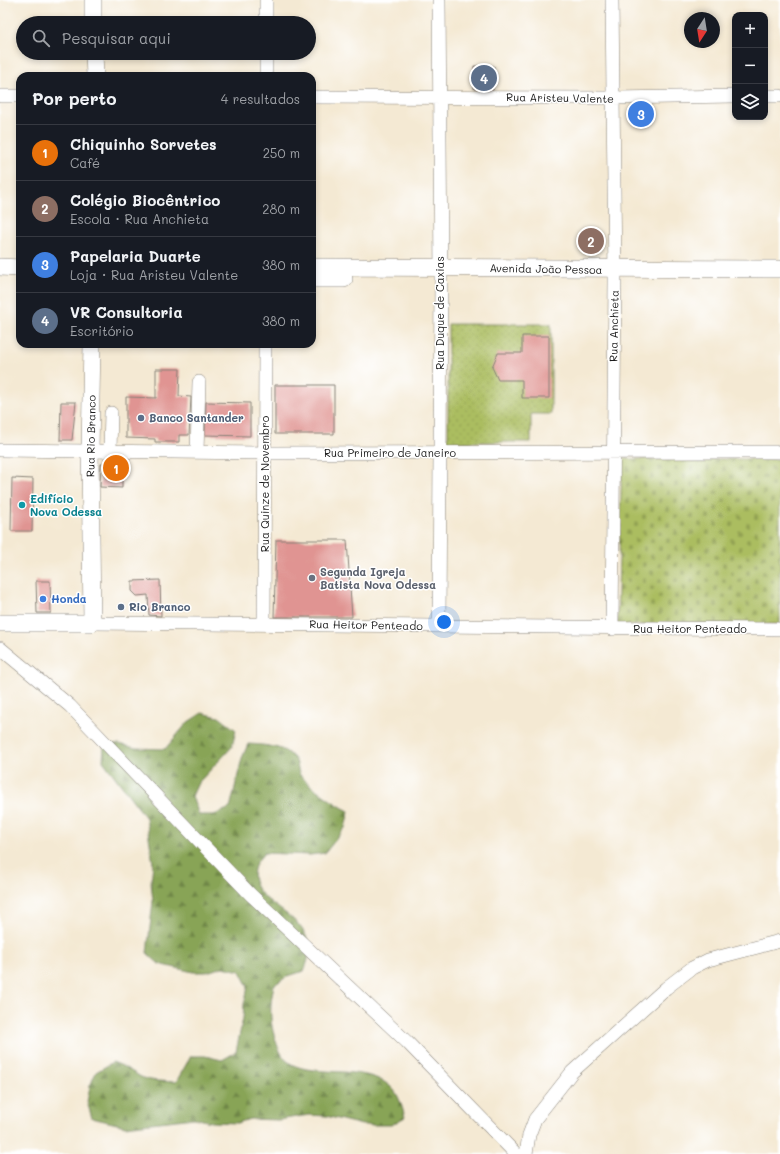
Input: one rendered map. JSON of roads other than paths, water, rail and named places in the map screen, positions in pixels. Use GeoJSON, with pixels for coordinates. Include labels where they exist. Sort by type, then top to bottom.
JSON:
{"type":"FeatureCollection","features":[{"type":"Feature","properties":{"kind":"main road"},"geometry":{"type":"LineString","coordinates":[[93,0],[94,16]]}},
{"type":"Feature","properties":{"kind":"main road"},"geometry":{"type":"LineString","coordinates":[[94,60],[95,72]]}},
{"type":"Feature","properties":{"kind":"main road"},"geometry":{"type":"LineString","coordinates":[[0,267],[16,268]]}},
{"type":"Feature","properties":{"kind":"main road","name":"Avenida João Pessoa"},"geometry":{"type":"LineString","coordinates":[[316,268],[351,273],[615,275],[736,275],[780,269]]}},
{"type":"Feature","properties":{"kind":"main road","name":"Avenida João Pessoa"},"geometry":{"type":"LineString","coordinates":[[316,278],[351,273]]}},
{"type":"Feature","properties":{"kind":"main road","name":"Avenida João Pessoa"},"geometry":{"type":"LineString","coordinates":[[736,275],[780,281]]}},
{"type":"Feature","properties":{"kind":"main road"},"geometry":{"type":"LineString","coordinates":[[0,278],[16,279]]}},
{"type":"Feature","properties":{"kind":"main road","name":"Rua Rio Branco"},"geometry":{"type":"LineString","coordinates":[[92,348],[90,450],[92,624]]}},
{"type":"Feature","properties":{"kind":"main road"},"geometry":{"type":"LineString","coordinates":[[0,637],[7,623]]}},
{"type":"Feature","properties":{"kind":"main road","name":"Rua Heitor Penteado"},"geometry":{"type":"LineString","coordinates":[[7,623],[92,624]]}},
{"type":"Feature","properties":{"kind":"street"},"geometry":{"type":"LineString","coordinates":[[266,0],[266,16]]}},
{"type":"Feature","properties":{"kind":"street","name":"Rua Duque de Caxias"},"geometry":{"type":"LineString","coordinates":[[439,0],[439,626]]}},
{"type":"Feature","properties":{"kind":"street","name":"Rua Anchieta"},"geometry":{"type":"LineString","coordinates":[[612,0],[615,275],[612,452],[612,629]]}},
{"type":"Feature","properties":{"kind":"street"},"geometry":{"type":"LineString","coordinates":[[266,60],[266,72]]}},
{"type":"Feature","properties":{"kind":"street"},"geometry":{"type":"LineString","coordinates":[[0,96],[16,96]]}},
{"type":"Feature","properties":{"kind":"street","name":"Rua Aristeu Valente"},"geometry":{"type":"LineString","coordinates":[[316,98],[440,96],[614,98],[732,96]]}},
{"type":"Feature","properties":{"kind":"street"},"geometry":{"type":"LineString","coordinates":[[768,96],[780,96]]}},
{"type":"Feature","properties":{"kind":"street","name":"Rua Quinze de Novembro"},"geometry":{"type":"LineString","coordinates":[[264,624],[266,453],[265,348]]}},
{"type":"Feature","properties":{"kind":"street"},"geometry":{"type":"LineString","coordinates":[[197,452],[199,382]]}},
{"type":"Feature","properties":{"kind":"street"},"geometry":{"type":"LineString","coordinates":[[110,450],[111,413]]}},
{"type":"Feature","properties":{"kind":"street","name":"Rua Primeiro de Janeiro"},"geometry":{"type":"LineString","coordinates":[[0,450],[110,450],[266,453],[780,452]]}},
{"type":"Feature","properties":{"kind":"street","name":"Rua Heitor Penteado"},"geometry":{"type":"LineString","coordinates":[[92,624],[264,624],[612,629],[780,629]]}},
{"type":"Feature","properties":{"kind":"street"},"geometry":{"type":"LineString","coordinates":[[0,648],[70,706],[250,894],[406,1042],[516,1154]]}},
{"type":"Feature","properties":{"kind":"street"},"geometry":{"type":"LineString","coordinates":[[526,1154],[529,1135],[535,1119],[572,1072],[666,988],[692,968],[708,960],[780,941]]}},
{"type":"Feature","properties":{"kind":"place","name":"VR Consultoria"},"geometry":{"type":"Point","coordinates":[484,78]}},
{"type":"Feature","properties":{"kind":"place","name":"Papelaria Duarte"},"geometry":{"type":"Point","coordinates":[641,114]}},
{"type":"Feature","properties":{"kind":"place","name":"Colégio Biocêntrico"},"geometry":{"type":"Point","coordinates":[591,241]}},
{"type":"Feature","properties":{"kind":"place","name":"Banco Santander"},"geometry":{"type":"Point","coordinates":[141,418]}},
{"type":"Feature","properties":{"kind":"place","name":"Chiquinho Sorvetes"},"geometry":{"type":"Point","coordinates":[116,468]}},
{"type":"Feature","properties":{"kind":"place","name":"Edifício Nova Odessa"},"geometry":{"type":"Point","coordinates":[22,505]}},
{"type":"Feature","properties":{"kind":"place","name":"Segunda Igreja Batista Nova Odessa"},"geometry":{"type":"Point","coordinates":[312,578]}},
{"type":"Feature","properties":{"kind":"place","name":"Honda"},"geometry":{"type":"Point","coordinates":[43,599]}},
{"type":"Feature","properties":{"kind":"place","name":"Rio Branco"},"geometry":{"type":"Point","coordinates":[121,607]}}]}
